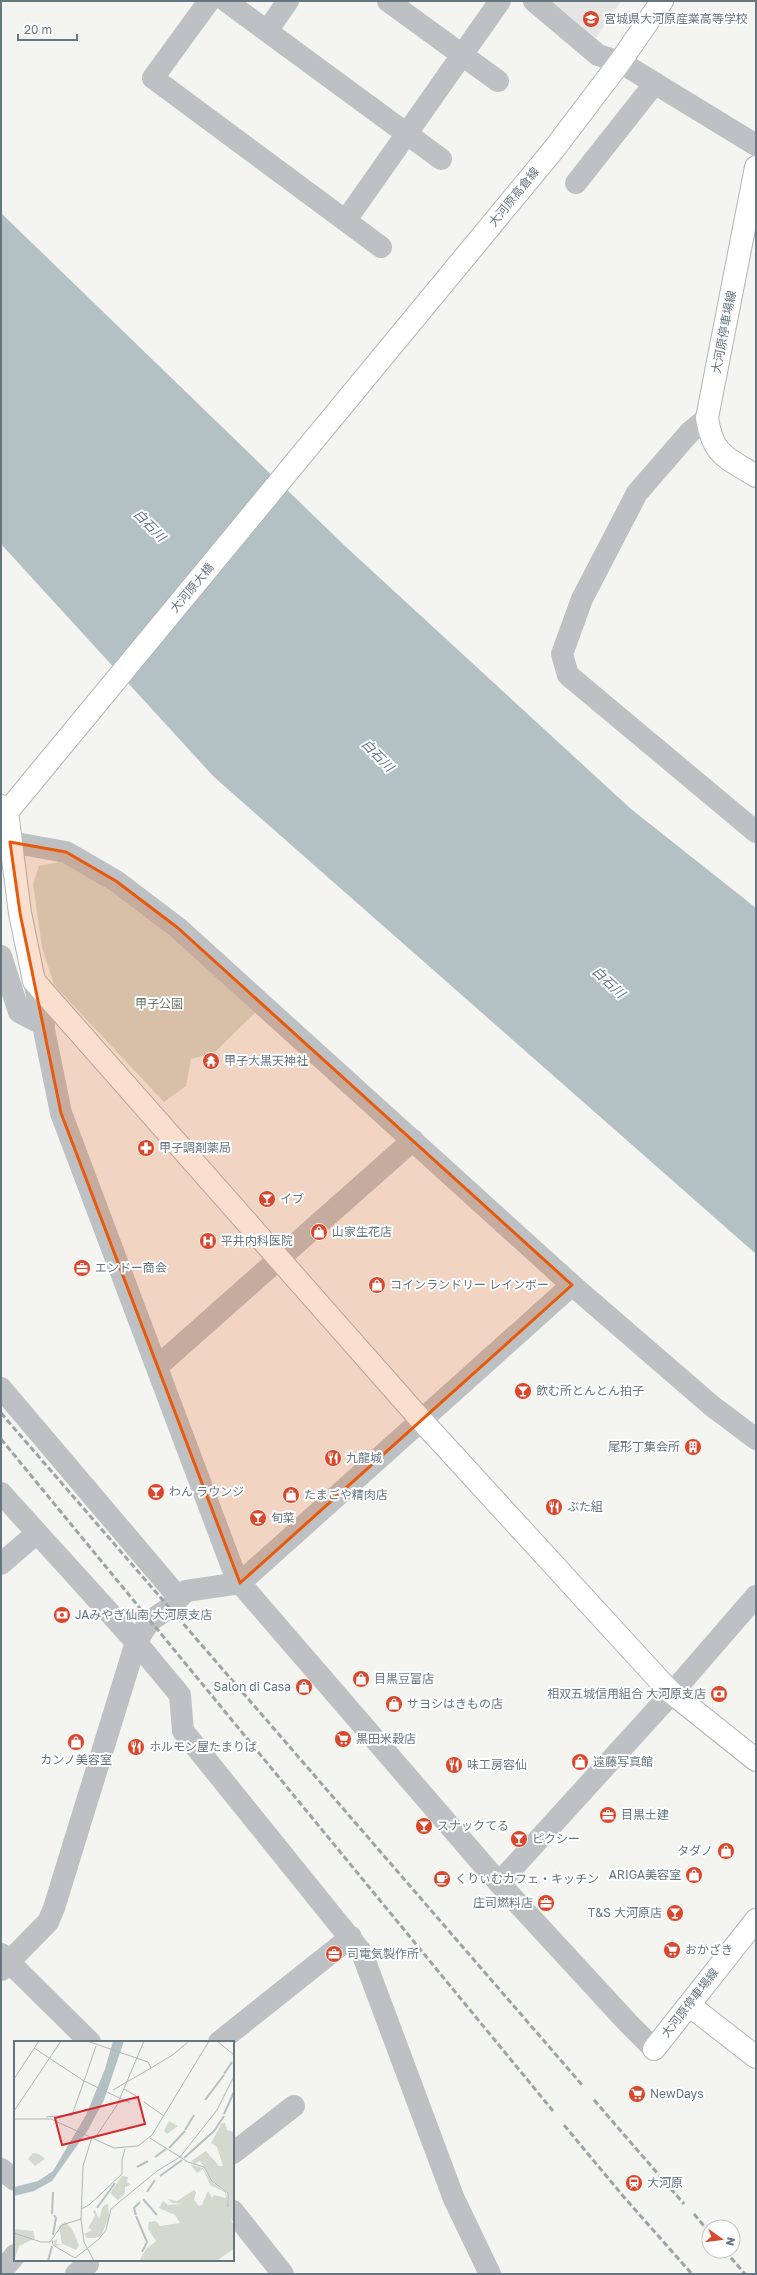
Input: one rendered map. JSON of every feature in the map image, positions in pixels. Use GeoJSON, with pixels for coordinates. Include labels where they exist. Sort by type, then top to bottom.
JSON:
{"type":"FeatureCollection","features":[{"type":"Feature","properties":{"kind":"main road","name":"大河原高倉線"},"geometry":{"type":"LineString","coordinates":[[358,387],[554,149],[620,62],[662,1]]}},
{"type":"Feature","properties":{"kind":"main road","name":"大河原停車場線"},"geometry":{"type":"LineString","coordinates":[[756,167],[753,192],[707,418],[710,437],[718,452],[756,476]]}},
{"type":"Feature","properties":{"kind":"main road","name":"大河原大橋"},"geometry":{"type":"LineString","coordinates":[[3,812],[26,788],[358,387]]}},
{"type":"Feature","properties":{"kind":"main road"},"geometry":{"type":"LineString","coordinates":[[3,812],[10,842],[20,913],[34,981],[422,1421],[672,1693],[756,1760]]}},
{"type":"Feature","properties":{"kind":"main road","name":"大河原停車場線"},"geometry":{"type":"LineString","coordinates":[[654,2049],[756,1920]]}},
{"type":"Feature","properties":{"kind":"main road"},"geometry":{"type":"LineString","coordinates":[[689,2005],[756,2057]]}},
{"type":"Feature","properties":{"kind":"street"},"geometry":{"type":"LineString","coordinates":[[209,1],[153,78],[381,247]]}},
{"type":"Feature","properties":{"kind":"street"},"geometry":{"type":"LineString","coordinates":[[226,1],[441,159]]}},
{"type":"Feature","properties":{"kind":"street"},"geometry":{"type":"LineString","coordinates":[[267,31],[288,1]]}},
{"type":"Feature","properties":{"kind":"street"},"geometry":{"type":"LineString","coordinates":[[388,1],[498,81]]}},
{"type":"Feature","properties":{"kind":"street"},"geometry":{"type":"LineString","coordinates":[[346,220],[500,1]]}},
{"type":"Feature","properties":{"kind":"street"},"geometry":{"type":"LineString","coordinates":[[534,1],[598,55],[620,62],[756,145]]}},
{"type":"Feature","properties":{"kind":"street"},"geometry":{"type":"LineString","coordinates":[[576,183],[656,83]]}},
{"type":"Feature","properties":{"kind":"street"},"geometry":{"type":"LineString","coordinates":[[707,418],[690,432],[637,493],[582,599],[562,654],[568,676],[756,832]]}},
{"type":"Feature","properties":{"kind":"street"},"geometry":{"type":"LineString","coordinates":[[10,842],[66,852],[116,881],[178,928],[572,1285],[712,1406],[756,1439]]}},
{"type":"Feature","properties":{"kind":"street"},"geometry":{"type":"LineString","coordinates":[[1,956],[19,1012],[44,1025]]}},
{"type":"Feature","properties":{"kind":"street"},"geometry":{"type":"LineString","coordinates":[[34,981],[61,1113],[158,1366],[232,1567],[240,1583],[499,1883],[628,2023],[654,2049]]}},
{"type":"Feature","properties":{"kind":"street"},"geometry":{"type":"LineString","coordinates":[[158,1366],[413,1140]]}},
{"type":"Feature","properties":{"kind":"street"},"geometry":{"type":"LineString","coordinates":[[89,2041],[4,1962],[48,1922],[54,1908],[136,1642],[150,1621],[169,1608],[186,1591],[240,1583],[572,1285]]}},
{"type":"Feature","properties":{"kind":"street"},"geometry":{"type":"LineString","coordinates":[[1,1388],[179,1598]]}},
{"type":"Feature","properties":{"kind":"street"},"geometry":{"type":"LineString","coordinates":[[1,1493],[136,1642],[180,1695],[183,1731],[351,1937],[362,1953],[454,2199],[490,2274]]}},
{"type":"Feature","properties":{"kind":"street"},"geometry":{"type":"LineString","coordinates":[[1,1564],[37,1533]]}},
{"type":"Feature","properties":{"kind":"street"},"geometry":{"type":"LineString","coordinates":[[499,1883],[672,1693],[756,1596]]}},
{"type":"Feature","properties":{"kind":"street"},"geometry":{"type":"LineString","coordinates":[[220,2041],[351,1937]]}},
{"type":"Feature","properties":{"kind":"street"},"geometry":{"type":"LineString","coordinates":[[234,2152],[294,2106]]}},
{"type":"Feature","properties":{"kind":"street"},"geometry":{"type":"LineString","coordinates":[[1,2169],[14,2179]]}},
{"type":"Feature","properties":{"kind":"street"},"geometry":{"type":"LineString","coordinates":[[234,2212],[283,2274]]}},
{"type":"Feature","properties":{"kind":"highlighted area"},"geometry":{"type":"Polygon","coordinates":[[[10,842],[66,852],[116,881],[178,928],[572,1285],[240,1583],[61,1113],[20,913],[10,842]]]}},
{"type":"Feature","properties":{"kind":"shaded area","name":"宮城県大河原産業高等学校"},"geometry":{"type":"Polygon","coordinates":[[[551,1],[621,1],[596,38],[551,1]]]}},
{"type":"Feature","properties":{"kind":"green space","name":"甲子公園"},"geometry":{"type":"Polygon","coordinates":[[[64,861],[117,891],[258,1010],[214,1053],[191,1059],[186,1086],[164,1102],[54,985],[42,947],[33,884],[39,866],[64,861]]]}},
{"type":"Feature","properties":{"kind":"water","name":"白石川"},"geometry":{"type":"Polygon","coordinates":[[[1,213],[345,546],[631,809],[756,908],[756,1254],[214,777],[1,544],[1,213]]]}},
{"type":"Feature","properties":{"kind":"railway"},"geometry":{"type":"LineString","coordinates":[[1,1413],[583,2086]]}},
{"type":"Feature","properties":{"kind":"railway"},"geometry":{"type":"LineString","coordinates":[[1,1439],[553,2111]]}},
{"type":"Feature","properties":{"kind":"railway"},"geometry":{"type":"LineString","coordinates":[[594,2100],[684,2204]]}},
{"type":"Feature","properties":{"kind":"railway"},"geometry":{"type":"LineString","coordinates":[[564,2125],[623,2196],[692,2274]]}},
{"type":"Feature","properties":{"kind":"railway"},"geometry":{"type":"LineString","coordinates":[[694,2214],[701,2222]]}},
{"type":"Feature","properties":{"kind":"railway"},"geometry":{"type":"LineString","coordinates":[[732,2259],[745,2274]]}},
{"type":"Feature","properties":{"kind":"place","name":"宮城県大河原産業高等学校"},"geometry":{"type":"Point","coordinates":[591,19]}},
{"type":"Feature","properties":{"kind":"place","name":"甲子大黒天神社"},"geometry":{"type":"Point","coordinates":[211,1061]}},
{"type":"Feature","properties":{"kind":"place","name":"甲子調剤薬局"},"geometry":{"type":"Point","coordinates":[146,1148]}},
{"type":"Feature","properties":{"kind":"place","name":"イブ"},"geometry":{"type":"Point","coordinates":[267,1199]}},
{"type":"Feature","properties":{"kind":"place","name":"山家生花店"},"geometry":{"type":"Point","coordinates":[319,1232]}},
{"type":"Feature","properties":{"kind":"place","name":"平井内科医院"},"geometry":{"type":"Point","coordinates":[208,1241]}},
{"type":"Feature","properties":{"kind":"place","name":"エンドー商会"},"geometry":{"type":"Point","coordinates":[82,1268]}},
{"type":"Feature","properties":{"kind":"place","name":"コインランドリー レインボー"},"geometry":{"type":"Point","coordinates":[377,1285]}},
{"type":"Feature","properties":{"kind":"place","name":"飲む所とんとん拍子"},"geometry":{"type":"Point","coordinates":[523,1391]}},
{"type":"Feature","properties":{"kind":"place","name":"尾形丁集会所"},"geometry":{"type":"Point","coordinates":[693,1447]}},
{"type":"Feature","properties":{"kind":"place","name":"九龍城"},"geometry":{"type":"Point","coordinates":[333,1458]}},
{"type":"Feature","properties":{"kind":"place","name":"わん ラウンジ"},"geometry":{"type":"Point","coordinates":[156,1492]}},
{"type":"Feature","properties":{"kind":"place","name":"たまごや精肉店"},"geometry":{"type":"Point","coordinates":[291,1495]}},
{"type":"Feature","properties":{"kind":"place","name":"ぶた組"},"geometry":{"type":"Point","coordinates":[554,1507]}},
{"type":"Feature","properties":{"kind":"place","name":"旬菜"},"geometry":{"type":"Point","coordinates":[258,1518]}},
{"type":"Feature","properties":{"kind":"place","name":"JAみやぎ仙南 大河原支店"},"geometry":{"type":"Point","coordinates":[62,1615]}},
{"type":"Feature","properties":{"kind":"place","name":"目黒豆富店"},"geometry":{"type":"Point","coordinates":[361,1679]}},
{"type":"Feature","properties":{"kind":"place","name":"Salon di Casa"},"geometry":{"type":"Point","coordinates":[304,1687]}},
{"type":"Feature","properties":{"kind":"place","name":"相双五城信用組合 大河原支店"},"geometry":{"type":"Point","coordinates":[719,1694]}},
{"type":"Feature","properties":{"kind":"place","name":"サヨシはきもの店"},"geometry":{"type":"Point","coordinates":[394,1704]}},
{"type":"Feature","properties":{"kind":"place","name":"黒田米穀店"},"geometry":{"type":"Point","coordinates":[343,1739]}},
{"type":"Feature","properties":{"kind":"place","name":"カンノ美容室"},"geometry":{"type":"Point","coordinates":[76,1742]}},
{"type":"Feature","properties":{"kind":"place","name":"ホルモン屋たまりば"},"geometry":{"type":"Point","coordinates":[136,1747]}},
{"type":"Feature","properties":{"kind":"place","name":"遠藤写真館"},"geometry":{"type":"Point","coordinates":[580,1762]}},
{"type":"Feature","properties":{"kind":"place","name":"味工房容仙"},"geometry":{"type":"Point","coordinates":[454,1765]}},
{"type":"Feature","properties":{"kind":"place","name":"目黒土建"},"geometry":{"type":"Point","coordinates":[608,1815]}},
{"type":"Feature","properties":{"kind":"place","name":"スナックてる"},"geometry":{"type":"Point","coordinates":[424,1826]}},
{"type":"Feature","properties":{"kind":"place","name":"ピクシー"},"geometry":{"type":"Point","coordinates":[519,1839]}},
{"type":"Feature","properties":{"kind":"place","name":"タダノ"},"geometry":{"type":"Point","coordinates":[726,1851]}},
{"type":"Feature","properties":{"kind":"place","name":"ARIGA美容室"},"geometry":{"type":"Point","coordinates":[694,1875]}},
{"type":"Feature","properties":{"kind":"place","name":"くりぃむカフェ・キッチン"},"geometry":{"type":"Point","coordinates":[442,1879]}},
{"type":"Feature","properties":{"kind":"place","name":"庄司燃料店"},"geometry":{"type":"Point","coordinates":[546,1903]}},
{"type":"Feature","properties":{"kind":"place","name":"T&S 大河原店"},"geometry":{"type":"Point","coordinates":[675,1913]}},
{"type":"Feature","properties":{"kind":"place","name":"おかざき"},"geometry":{"type":"Point","coordinates":[672,1950]}},
{"type":"Feature","properties":{"kind":"place","name":"司電気製作所"},"geometry":{"type":"Point","coordinates":[334,1954]}},
{"type":"Feature","properties":{"kind":"place","name":"NewDays"},"geometry":{"type":"Point","coordinates":[637,2094]}},
{"type":"Feature","properties":{"kind":"place","name":"大河原"},"geometry":{"type":"Point","coordinates":[634,2183]}}]}
